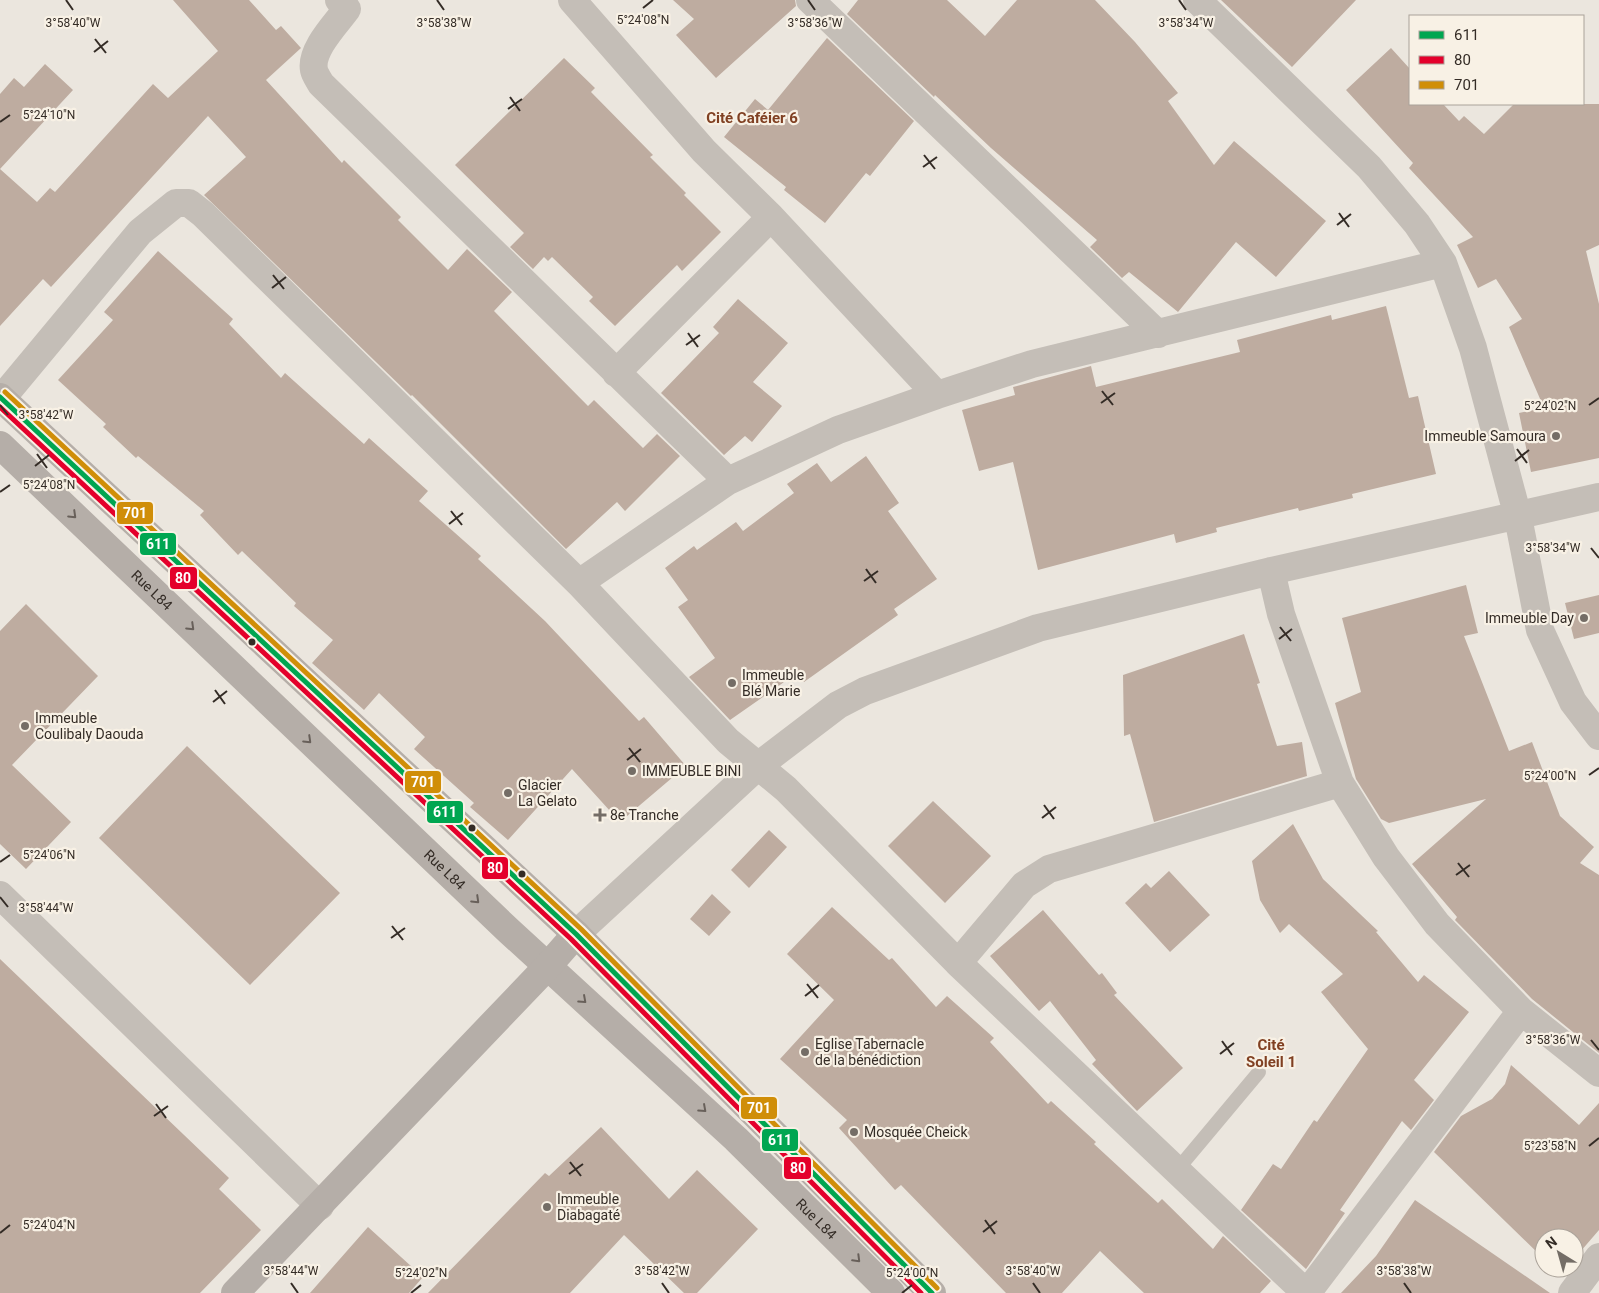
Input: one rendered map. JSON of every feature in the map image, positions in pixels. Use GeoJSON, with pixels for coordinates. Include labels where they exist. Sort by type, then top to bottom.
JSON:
{"type":"FeatureCollection","features":[{"type":"Feature","properties":{"kind":"street"},"geometry":{"type":"LineString","coordinates":[[572,0],[704,151],[771,216],[937,395]]}},
{"type":"Feature","properties":{"kind":"street"},"geometry":{"type":"LineString","coordinates":[[810,0],[1158,334]]}},
{"type":"Feature","properties":{"kind":"street"},"geometry":{"type":"LineString","coordinates":[[1197,0],[1368,167],[1417,224],[1444,264],[1473,348],[1518,517],[1540,630],[1573,702],[1599,736]]}},
{"type":"Feature","properties":{"kind":"street"},"geometry":{"type":"LineString","coordinates":[[347,3],[319,49],[313,63],[314,72],[321,84],[728,481]]}},
{"type":"Feature","properties":{"kind":"street"},"geometry":{"type":"LineString","coordinates":[[932,1293],[576,934],[1,397],[140,232],[176,203],[189,203],[203,214],[579,583],[728,741],[786,789],[958,963],[1307,1293],[1521,1011]]}},
{"type":"Feature","properties":{"kind":"street"},"geometry":{"type":"LineString","coordinates":[[616,373],[771,216]]}},
{"type":"Feature","properties":{"kind":"street"},"geometry":{"type":"LineString","coordinates":[[579,583],[728,481],[838,430],[1032,364],[1444,264]]}},
{"type":"Feature","properties":{"kind":"street","name":"Rue L84"},"geometry":{"type":"LineString","coordinates":[[0,445],[547,967],[736,1139],[879,1289]]}},
{"type":"Feature","properties":{"kind":"street"},"geometry":{"type":"LineString","coordinates":[[235,1293],[320,1206],[576,934],[758,766],[838,705],[899,676],[1038,628],[1270,571],[1518,517],[1599,497]]}},
{"type":"Feature","properties":{"kind":"street"},"geometry":{"type":"LineString","coordinates":[[1270,571],[1281,614],[1340,783],[1386,857],[1437,924],[1521,1011],[1599,1073]]}},
{"type":"Feature","properties":{"kind":"street"},"geometry":{"type":"LineString","coordinates":[[958,963],[1024,885],[1049,869],[1340,783]]}},
{"type":"Feature","properties":{"kind":"street"},"geometry":{"type":"LineString","coordinates":[[0,895],[320,1206]]}},
{"type":"Feature","properties":{"kind":"street"},"geometry":{"type":"LineString","coordinates":[[1572,1293],[1599,1258]]}},
{"type":"Feature","properties":{"kind":"lane"},"geometry":{"type":"LineString","coordinates":[[1176,1170],[1258,1072]]}},
{"type":"Feature","properties":{"kind":"building"},"geometry":{"type":"Polygon","coordinates":[[[173,0],[249,0],[276,30],[281,26],[301,48],[266,80],[342,163],[344,160],[401,217],[398,220],[448,270],[467,249],[512,292],[494,311],[588,406],[594,400],[643,448],[657,434],[680,456],[625,511],[617,502],[566,549],[412,395],[204,195],[246,157],[208,116],[51,287],[43,279],[0,326],[0,169],[37,202],[50,188],[55,192],[153,84],[168,98],[218,51],[173,0]]]}},
{"type":"Feature","properties":{"kind":"building"},"geometry":{"type":"Polygon","coordinates":[[[673,0],[795,0],[796,6],[716,78],[676,35],[694,19],[673,0]]]}},
{"type":"Feature","properties":{"kind":"building"},"geometry":{"type":"Polygon","coordinates":[[[858,0],[947,0],[985,36],[1017,0],[1095,0],[1135,42],[1178,93],[1168,101],[1214,165],[1234,141],[1326,221],[1276,277],[1236,242],[1178,312],[1129,272],[1122,278],[1090,247],[1097,240],[991,148],[935,95],[934,97],[847,14],[858,0]]]}},
{"type":"Feature","properties":{"kind":"building"},"geometry":{"type":"Polygon","coordinates":[[[1221,0],[1356,0],[1292,67],[1221,0]]]}},
{"type":"Feature","properties":{"kind":"building"},"geometry":{"type":"Polygon","coordinates":[[[827,38],[914,121],[870,176],[866,173],[825,223],[784,190],[786,187],[724,137],[755,99],[768,110],[827,38]]]}},
{"type":"Feature","properties":{"kind":"building"},"geometry":{"type":"Polygon","coordinates":[[[1391,48],[1409,68],[1409,105],[1444,105],[1459,121],[1464,116],[1484,134],[1513,105],[1599,104],[1599,245],[1586,251],[1599,304],[1599,458],[1531,472],[1519,413],[1544,408],[1509,327],[1522,319],[1496,279],[1478,288],[1457,245],[1473,237],[1409,168],[1413,163],[1346,90],[1391,48]]]}},
{"type":"Feature","properties":{"kind":"building"},"geometry":{"type":"Polygon","coordinates":[[[564,58],[595,88],[591,92],[653,155],[650,157],[721,232],[682,271],[677,265],[615,326],[589,301],[593,297],[552,257],[548,261],[544,257],[533,269],[510,247],[524,233],[455,165],[564,58]]]}},
{"type":"Feature","properties":{"kind":"building"},"geometry":{"type":"Polygon","coordinates":[[[45,64],[73,90],[0,169],[0,94],[14,78],[24,87],[45,64]]]}},
{"type":"Feature","properties":{"kind":"building"},"geometry":{"type":"Polygon","coordinates":[[[158,251],[233,319],[229,324],[281,378],[285,373],[364,444],[369,438],[428,491],[419,501],[481,556],[478,559],[545,621],[639,721],[644,717],[686,766],[620,822],[572,769],[508,840],[470,807],[474,803],[414,749],[425,737],[379,693],[364,710],[312,663],[333,640],[294,606],[296,603],[242,551],[238,555],[200,515],[204,511],[138,456],[136,458],[103,427],[106,424],[58,380],[113,320],[104,312],[158,251]]]}},
{"type":"Feature","properties":{"kind":"building"},"geometry":{"type":"Polygon","coordinates":[[[738,299],[788,343],[753,382],[782,406],[752,442],[745,436],[724,455],[661,393],[719,333],[713,327],[738,299]]]}},
{"type":"Feature","properties":{"kind":"building"},"geometry":{"type":"Polygon","coordinates":[[[1386,306],[1409,398],[1418,396],[1436,474],[1352,494],[1353,498],[1299,511],[1298,508],[1216,528],[1217,532],[1176,543],[1174,534],[1038,570],[1013,462],[979,471],[962,410],[1015,395],[1013,387],[1091,366],[1096,387],[1240,352],[1237,340],[1331,315],[1332,320],[1386,306]]]}},
{"type":"Feature","properties":{"kind":"building"},"geometry":{"type":"Polygon","coordinates":[[[866,456],[899,503],[888,511],[937,579],[894,609],[898,615],[804,682],[797,673],[730,720],[689,677],[715,658],[678,607],[688,600],[665,568],[694,546],[697,550],[736,522],[743,531],[794,493],[787,484],[817,463],[831,482],[866,456]]]}},
{"type":"Feature","properties":{"kind":"building"},"geometry":{"type":"Polygon","coordinates":[[[1466,585],[1478,633],[1464,636],[1509,751],[1532,742],[1560,816],[1594,847],[1580,863],[1599,875],[1599,1053],[1532,999],[1455,920],[1457,917],[1412,864],[1486,799],[1389,823],[1381,819],[1356,779],[1335,703],[1361,692],[1342,618],[1466,585]]]}},
{"type":"Feature","properties":{"kind":"building","name":"Immeuble Day"},"geometry":{"type":"Polygon","coordinates":[[[1599,595],[1599,633],[1574,639],[1565,603],[1599,595]]]}},
{"type":"Feature","properties":{"kind":"building","name":"Immeuble Coulibaly Daouda"},"geometry":{"type":"Polygon","coordinates":[[[26,604],[98,676],[12,765],[71,822],[26,869],[0,844],[0,631],[26,604]]]}},
{"type":"Feature","properties":{"kind":"building"},"geometry":{"type":"Polygon","coordinates":[[[1244,634],[1260,683],[1257,684],[1277,746],[1302,742],[1307,776],[1154,822],[1130,734],[1124,736],[1123,675],[1244,634]]]}},
{"type":"Feature","properties":{"kind":"building"},"geometry":{"type":"Polygon","coordinates":[[[187,746],[340,893],[250,985],[99,838],[187,746]]]}},
{"type":"Feature","properties":{"kind":"building"},"geometry":{"type":"Polygon","coordinates":[[[933,801],[991,856],[945,903],[888,846],[933,801]]]}},
{"type":"Feature","properties":{"kind":"building"},"geometry":{"type":"Polygon","coordinates":[[[1293,824],[1323,879],[1378,931],[1376,932],[1418,982],[1424,975],[1469,1012],[1414,1080],[1434,1100],[1411,1130],[1402,1121],[1340,1210],[1345,1213],[1306,1269],[1241,1210],[1273,1164],[1281,1169],[1314,1120],[1317,1122],[1368,1049],[1321,992],[1343,974],[1289,924],[1280,933],[1260,900],[1252,861],[1293,824]]]}},
{"type":"Feature","properties":{"kind":"building"},"geometry":{"type":"Polygon","coordinates":[[[769,830],[787,847],[749,888],[731,870],[769,830]]]}},
{"type":"Feature","properties":{"kind":"building"},"geometry":{"type":"Polygon","coordinates":[[[1169,871],[1210,915],[1170,952],[1125,903],[1146,883],[1151,888],[1169,871]]]}},
{"type":"Feature","properties":{"kind":"building"},"geometry":{"type":"Polygon","coordinates":[[[712,894],[731,912],[709,936],[690,919],[712,894]]]}},
{"type":"Feature","properties":{"kind":"building"},"geometry":{"type":"Polygon","coordinates":[[[832,907],[889,960],[892,958],[936,1007],[947,996],[994,1038],[990,1042],[1048,1104],[1051,1101],[1158,1203],[1162,1199],[1213,1249],[1223,1236],[1271,1281],[1260,1293],[1144,1293],[1100,1251],[1062,1293],[1006,1293],[901,1185],[895,1190],[839,1128],[847,1120],[780,1059],[834,1000],[787,954],[832,907]]]}},
{"type":"Feature","properties":{"kind":"building"},"geometry":{"type":"Polygon","coordinates":[[[1043,910],[1099,975],[1102,973],[1117,993],[1114,995],[1183,1068],[1137,1111],[1092,1064],[1096,1060],[1050,1001],[1039,1011],[990,956],[1043,910]]]}},
{"type":"Feature","properties":{"kind":"building"},"geometry":{"type":"Polygon","coordinates":[[[0,959],[229,1178],[219,1189],[261,1230],[200,1293],[0,1293],[0,959]]]}},
{"type":"Feature","properties":{"kind":"building"},"geometry":{"type":"Polygon","coordinates":[[[1511,1065],[1579,1125],[1599,1103],[1599,1230],[1584,1247],[1584,1228],[1534,1228],[1534,1249],[1434,1152],[1461,1116],[1492,1099],[1505,1084],[1511,1065]]]}},
{"type":"Feature","properties":{"kind":"building"},"geometry":{"type":"Polygon","coordinates":[[[601,1127],[669,1199],[697,1170],[758,1229],[697,1293],[684,1293],[624,1235],[570,1293],[428,1293],[545,1173],[549,1176],[601,1127]]]}},
{"type":"Feature","properties":{"kind":"building"},"geometry":{"type":"Polygon","coordinates":[[[1415,1200],[1550,1293],[1341,1293],[1376,1256],[1415,1200]]]}},
{"type":"Feature","properties":{"kind":"building"},"geometry":{"type":"Polygon","coordinates":[[[368,1227],[423,1277],[409,1293],[310,1293],[368,1227]]]}},
{"type":"Feature","properties":{"kind":"transit line","name":"701"},"geometry":{"type":"LineString","coordinates":[[5,392],[581,929],[937,1288]]}},
{"type":"Feature","properties":{"kind":"transit line","name":"611"},"geometry":{"type":"LineString","coordinates":[[0,397],[576,934],[932,1293]]}},
{"type":"Feature","properties":{"kind":"transit line","name":"80"},"geometry":{"type":"LineString","coordinates":[[0,407],[571,939],[921,1293]]}},
{"type":"Feature","properties":{"kind":"place","name":"Immeuble Samoura"},"geometry":{"type":"Point","coordinates":[1556,436]}},
{"type":"Feature","properties":{"kind":"place","name":"Immeuble Day"},"geometry":{"type":"Point","coordinates":[1584,618]}},
{"type":"Feature","properties":{"kind":"place","name":"Immeuble Blé Marie"},"geometry":{"type":"Point","coordinates":[732,683]}},
{"type":"Feature","properties":{"kind":"place","name":"Immeuble Coulibaly Daouda"},"geometry":{"type":"Point","coordinates":[25,726]}},
{"type":"Feature","properties":{"kind":"place","name":"IMMEUBLE BINI"},"geometry":{"type":"Point","coordinates":[632,771]}},
{"type":"Feature","properties":{"kind":"place","name":"Glacier La Gelato"},"geometry":{"type":"Point","coordinates":[508,793]}},
{"type":"Feature","properties":{"kind":"place","name":"8e Tranche"},"geometry":{"type":"Point","coordinates":[600,815]}},
{"type":"Feature","properties":{"kind":"place","name":"Eglise Tabernacle de la bénédiction"},"geometry":{"type":"Point","coordinates":[805,1052]}},
{"type":"Feature","properties":{"kind":"place","name":"Mosquée Cheick"},"geometry":{"type":"Point","coordinates":[854,1132]}},
{"type":"Feature","properties":{"kind":"place","name":"Immeuble Diabagaté"},"geometry":{"type":"Point","coordinates":[547,1207]}},
{"type":"Feature","properties":{"kind":"district","name":"Cité Caféier 6"},"geometry":{"type":"Point","coordinates":[752,118]}},
{"type":"Feature","properties":{"kind":"district","name":"Cité Soleil 1"},"geometry":{"type":"Point","coordinates":[1271,1054]}}]}
